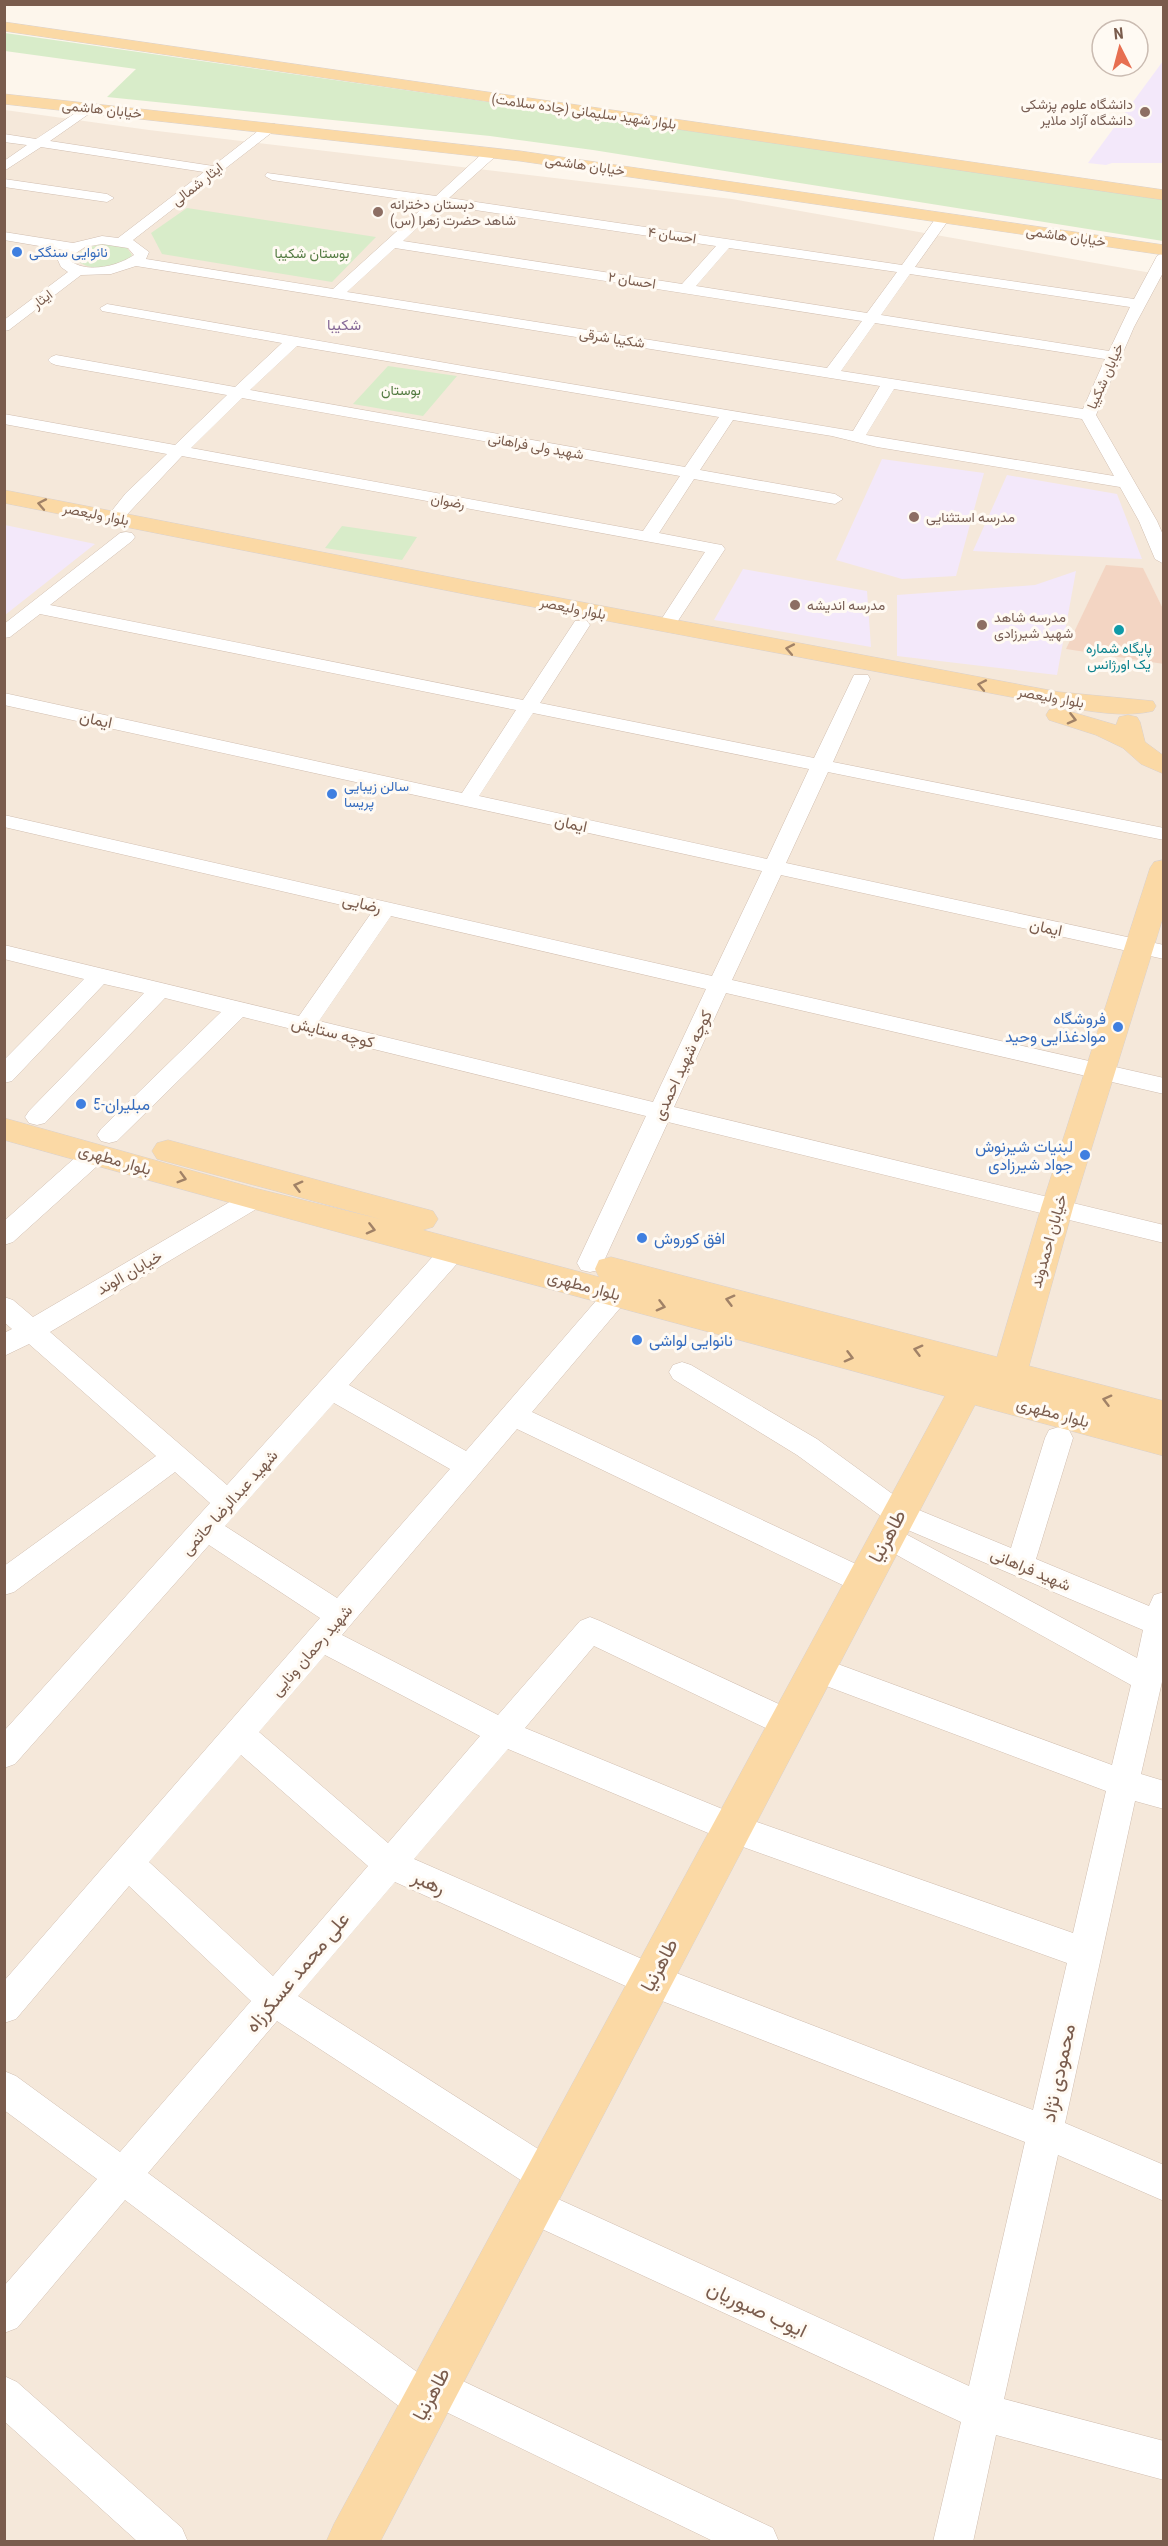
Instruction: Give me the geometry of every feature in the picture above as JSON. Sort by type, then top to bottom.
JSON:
[{"type":"main road","name":"بلوار شهید سلیمانی (جاده سلامت)","points":[[4,17],[1164,185]]},
{"type":"main road","name":"بلوار شهید سلیمانی (جاده سلامت)","points":[[4,26],[1164,195]]},
{"type":"main road","name":"خیابان هاشمی","points":[[4,99],[492,152],[1164,250]]},
{"type":"main road","name":"بلوار ولیعصر","points":[[4,496],[120,527],[582,625],[861,680],[1048,713],[1082,722],[1131,742],[1139,752],[1159,768]]},
{"type":"main road","name":"بلوار ولیعصر","points":[[4,513],[120,527],[1059,699],[1095,704],[1154,703]]},
{"type":"main road","points":[[1131,742],[1127,732],[1128,722],[1134,713],[1154,703]]},
{"type":"main road","name":"خیابان احمدوند","points":[[1009,1374],[1057,1208],[1101,1072],[1150,950],[1164,868]]},
{"type":"main road","name":"بلوار مطهری","points":[[4,1108],[37,1117],[102,1144],[254,1199],[454,1250],[1164,1442]]},
{"type":"main road","name":"بلوار مطهری","points":[[4,1129],[102,1144],[590,1263],[1164,1415]]},
{"type":"main road","points":[[966,1389],[1009,1374]]},
{"type":"main road","name":"طاهرنیا","points":[[352,2541],[732,1828],[785,1722],[816,1669],[966,1389]]},
{"type":"street","points":[[4,166],[89,108]]},
{"type":"street","name":"ایثار شمالی","points":[[123,241],[271,127]]},
{"type":"street","points":[[4,138],[215,170]]},
{"type":"street","points":[[336,294],[492,152]]},
{"type":"street","name":"احسان ۴","points":[[272,176],[1139,304]]},
{"type":"street","points":[[4,183],[107,198]]},
{"type":"street","points":[[831,374],[943,218]]},
{"type":"street","points":[[4,236],[73,247],[102,240],[123,241],[139,248],[142,252],[136,262],[110,271],[79,270],[71,268],[63,260],[63,256],[73,247]]},
{"type":"street","name":"احسان ۲","points":[[392,243],[1113,356]]},
{"type":"street","points":[[686,289],[726,243]]},
{"type":"street","name":"خیابان شکیبا","points":[[1164,256],[1113,356],[1088,415],[1148,521],[1164,560]]},
{"type":"street","name":"شکیبا شرقی","points":[[136,262],[1088,415]]},
{"type":"street","name":"ایثار","points":[[4,327],[79,270]]},
{"type":"street","points":[[107,308],[1127,483]]},
{"type":"street","points":[[4,633],[37,608],[120,527],[180,450],[295,340]]},
{"type":"street","name":"شهید ولی فراهانی","points":[[56,360],[835,499]]},
{"type":"street","points":[[857,437],[890,383]]},
{"type":"street","points":[[647,538],[729,414]]},
{"type":"street","name":"رضوان","points":[[4,419],[716,549],[666,626]]},
{"type":"street","points":[[37,608],[1164,834]]},
{"type":"street","points":[[467,800],[582,625]]},
{"type":"street","name":"کوچه شهید احمدی","points":[[590,1263],[861,680]]},
{"type":"street","name":"ایمان","points":[[4,699],[1150,950]]},
{"type":"street","name":"رضایی","points":[[4,821],[1164,1086]]},
{"type":"street","points":[[305,1025],[386,908]]},
{"type":"street","name":"کوچه ستایش","points":[[4,952],[1164,1234]]},
{"type":"street","points":[[4,1075],[100,975]]},
{"type":"street","points":[[37,1117],[159,990]]},
{"type":"street","points":[[4,1236],[102,1144],[238,1009]]},
{"type":"street","name":"خیابان الوند","points":[[6,1346],[254,1199]]},
{"type":"street","name":"شهید عبدالرضا حاتمی","points":[[4,1754],[454,1250]]},
{"type":"street","name":"شهید رحمان ونایی","points":[[4,2007],[618,1294]]},
{"type":"street","points":[[4,1307],[33,1329],[229,1503]]},
{"type":"street","points":[[682,1372],[807,1447],[893,1525],[1146,1678]]},
{"type":"street","points":[[331,1388],[469,1466]]},
{"type":"street","points":[[513,1415],[863,1581]]},
{"type":"street","points":[[1020,1564],[1059,1438]]},
{"type":"street","points":[[4,1583],[176,1456]]},
{"type":"street","name":"شهید فراهانی","points":[[893,1525],[1020,1564],[1162,1617]]},
{"type":"street","points":[[206,1528],[331,1627],[502,1732],[732,1828],[1084,1953]]},
{"type":"street","name":"محمودی نژاد","points":[[953,2541],[1122,1783],[1162,1617]]},
{"type":"street","name":"علی محمد عسکرزاه","points":[[4,2315],[590,1630],[785,1722]]},
{"type":"street","points":[[816,1669],[1122,1783],[1164,1795]]},
{"type":"street","name":"رهبر","points":[[239,1734],[389,1864],[651,1980],[1045,2132],[1164,2183]]},
{"type":"street","name":"ایوب صبوریان","points":[[128,1863],[274,2000],[539,2190],[982,2412],[1164,2461]]},
{"type":"street","points":[[4,2088],[123,2177],[431,2395],[759,2541]]},
{"type":"street","points":[[4,2395],[168,2541]]},
{"type":"shaded area","name":"دانشگاه علوم پزشکی دانشگاه آزاد ملایر","points":[[1163,61],[1163,163],[1106,165],[1088,163]]},
{"type":"shaded area","points":[[5,110],[149,130],[732,199],[1163,275],[1163,2541],[5,2542]]},
{"type":"shaded area","name":"مدرسه استثنایی","points":[[882,459],[984,473],[956,576],[902,579],[836,560]]},
{"type":"shaded area","points":[[1007,475],[1117,494],[1142,559],[973,551]]},
{"type":"shaded area","points":[[5,525],[95,544],[5,615]]},
{"type":"shaded area","name":"مدرسه اندیشه","points":[[743,569],[867,591],[871,647],[714,620]]},
{"type":"shaded area","name":"مدرسه شاهد شهید شیرزادی","points":[[1076,571],[1057,675],[897,656],[897,595],[1035,585]]},
{"type":"green space","points":[[5,33],[1163,198],[1163,241],[593,150],[490,136],[107,97],[136,69],[5,51]]},
{"type":"green space","name":"بوستان شکیبا","points":[[187,208],[376,237],[332,282],[162,254],[151,233]]},
{"type":"green space","points":[[103,244],[127,248],[132,255],[120,264],[104,268],[87,266],[75,258],[86,248]]},
{"type":"green space","name":"بوستان","points":[[388,366],[457,376],[423,416],[353,404]]},
{"type":"green space","points":[[342,526],[417,537],[402,560],[325,548]]},
{"type":"building","name":"پایگاه شماره یک اورژانس","points":[[1106,565],[1143,568],[1164,611],[1164,664],[1066,649]]},
{"type":"place","name":"دانشگاه علوم پزشکی دانشگاه آزاد ملایر","points":[[1145,112]]},
{"type":"place","name":"دبستان دخترانه شاهد حضرت زهرا (س)","points":[[378,212]]},
{"type":"place","name":"نانوایی سنگکی","points":[[17,252]]},
{"type":"place","name":"مدرسه استثنایی","points":[[914,517]]},
{"type":"place","name":"مدرسه اندیشه","points":[[795,605]]},
{"type":"place","name":"مدرسه شاهد شهید شیرزادی","points":[[982,625]]},
{"type":"place","name":"پایگاه شماره یک اورژانس","points":[[1119,630]]},
{"type":"place","name":"سالن زیبایی پریسا","points":[[332,794]]},
{"type":"place","name":"فروشگاه موادغذایی وحید","points":[[1118,1027]]},
{"type":"place","name":"مبلیران-5","points":[[81,1104]]},
{"type":"place","name":"لبنیات شیرنوش جواد شیرزادی","points":[[1085,1155]]},
{"type":"place","name":"افق کوروش","points":[[642,1238]]},
{"type":"place","name":"نانوایی لواشی","points":[[637,1340]]},
{"type":"district","name":"شکیبا","points":[[344,325]]}]
